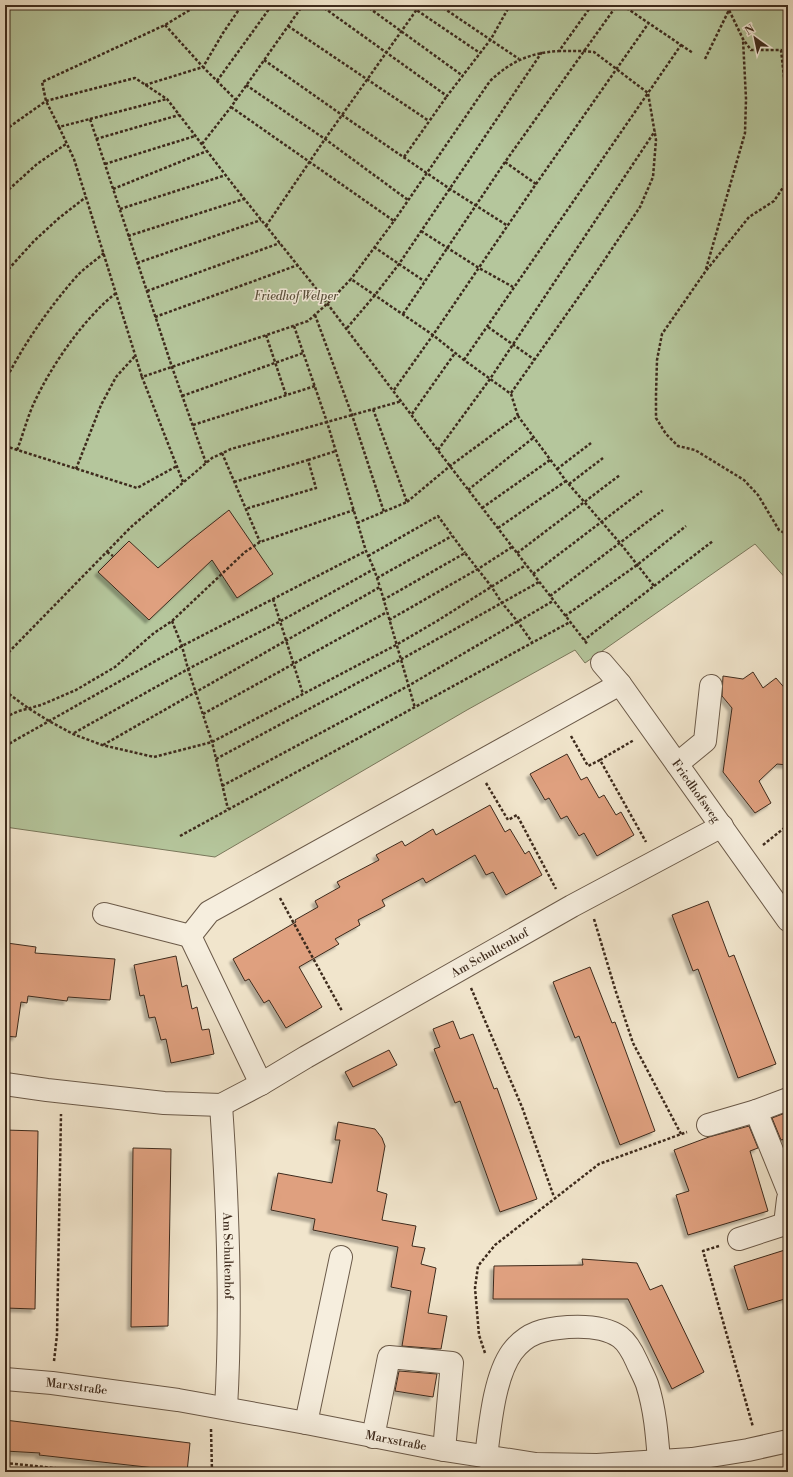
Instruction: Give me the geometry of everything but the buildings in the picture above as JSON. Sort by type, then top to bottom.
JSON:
[{"type":"street","name":"Friedhofsweg","points":[[602,663],[620,684],[788,920]]},
{"type":"street","points":[[190,936],[209,912],[620,684]]},
{"type":"street","points":[[677,764],[705,741],[711,686]]},
{"type":"street","name":"Am Schultenhof","points":[[5,1084],[164,1103],[221,1104],[261,1084],[567,909],[722,826]]},
{"type":"street","points":[[104,914],[190,936]]},
{"type":"street","points":[[190,936],[261,1084]]},
{"type":"street","points":[[708,1125],[756,1111],[788,1099]]},
{"type":"street","name":"Am Schultenhof","points":[[218,1407],[228,1368],[227,1192],[221,1104]]},
{"type":"street","points":[[756,1111],[788,1190]]},
{"type":"street","points":[[739,1239],[785,1224],[788,1199]]},
{"type":"street","points":[[306,1423],[341,1257]]},
{"type":"street","points":[[486,1457],[493,1404],[500,1376],[512,1352],[529,1335],[548,1328],[577,1326],[606,1329],[621,1338],[631,1349],[647,1383],[656,1420],[659,1462]]},
{"type":"street","points":[[373,1437],[389,1357],[452,1363],[444,1450]]},
{"type":"street","name":"Marxstraße","points":[[5,1379],[52,1383],[218,1407],[444,1450],[536,1464],[597,1465],[659,1462],[692,1459],[788,1442]]},
{"type":"path","points":[[183,482],[142,377],[74,159],[46,101],[42,82],[164,25],[198,5]]},
{"type":"path","points":[[146,85],[203,67],[242,5]]},
{"type":"path","points":[[217,81],[272,5]]},
{"type":"path","points":[[202,144],[231,107],[303,5]]},
{"type":"path","points":[[320,5],[447,96]]},
{"type":"path","points":[[365,5],[463,76]]},
{"type":"path","points":[[409,5],[480,54]]},
{"type":"path","points":[[266,226],[325,139],[420,5]]},
{"type":"path","points":[[439,5],[519,59]]},
{"type":"path","points":[[404,157],[447,96],[491,39],[510,5]]},
{"type":"path","points":[[559,51],[592,5]]},
{"type":"path","points":[[402,314],[505,162],[617,5]]},
{"type":"path","points":[[622,5],[693,53]]},
{"type":"path","points":[[725,5],[743,39],[751,50],[781,50],[784,77],[788,73]]},
{"type":"path","points":[[705,59],[729,10]]},
{"type":"path","points":[[394,390],[648,24]]},
{"type":"path","points":[[164,25],[236,100]]},
{"type":"path","points":[[288,26],[429,121]]},
{"type":"path","points":[[705,272],[745,133],[746,99],[743,39]]},
{"type":"path","points":[[464,360],[681,45]]},
{"type":"path","points":[[346,328],[376,295],[399,264],[542,52]]},
{"type":"path","points":[[142,377],[308,321],[328,304],[351,279],[394,221],[426,172],[490,81],[501,70],[519,59],[542,52],[594,52],[648,93],[656,140],[653,177],[640,207],[511,394]]},
{"type":"path","points":[[264,60],[450,189],[508,226]]},
{"type":"path","points":[[5,130],[46,101],[135,78],[167,99],[244,199],[328,304],[468,490],[602,663]]},
{"type":"path","points":[[246,86],[325,139],[408,200]]},
{"type":"path","points":[[59,127],[167,99]]},
{"type":"path","points":[[231,107],[394,221]]},
{"type":"path","points":[[96,139],[179,114]]},
{"type":"path","points":[[90,119],[172,367],[206,463]]},
{"type":"path","points":[[438,450],[490,378],[655,130]]},
{"type":"path","points":[[105,164],[195,136]]},
{"type":"path","points":[[5,193],[37,164],[66,144]]},
{"type":"path","points":[[113,189],[207,151]]},
{"type":"path","points":[[505,162],[536,184]]},
{"type":"path","points":[[120,209],[226,175]]},
{"type":"path","points":[[788,180],[774,201],[749,218],[705,272],[662,334],[658,360],[656,418],[666,434],[678,446],[695,450],[744,480],[758,495],[779,530],[788,535]]},
{"type":"path","points":[[5,273],[34,241],[59,218],[86,197]]},
{"type":"path","points":[[128,236],[244,199]]},
{"type":"path","points":[[138,263],[261,220]]},
{"type":"path","points":[[421,231],[479,268],[514,287]]},
{"type":"path","points":[[147,291],[280,243]]},
{"type":"path","points":[[374,247],[424,281]]},
{"type":"path","points":[[5,381],[30,337],[52,307],[77,276],[104,253]]},
{"type":"path","points":[[156,317],[298,266]]},
{"type":"path","points":[[351,279],[433,335],[464,360],[511,394],[518,416],[533,438],[566,481],[620,543],[654,586]]},
{"type":"path","points":[[17,450],[33,404],[51,372],[73,339],[106,300],[116,293]]},
{"type":"path","points":[[315,315],[352,415],[384,512]]},
{"type":"path","points":[[294,326],[327,422],[366,551],[380,587],[414,708]]},
{"type":"path","points":[[488,327],[535,360]]},
{"type":"path","points":[[266,335],[286,395]]},
{"type":"path","points":[[182,396],[303,353]]},
{"type":"path","points":[[412,414],[455,353]]},
{"type":"path","points":[[76,469],[101,405],[116,377],[136,356]]},
{"type":"path","points":[[193,425],[315,386]]},
{"type":"path","points":[[5,656],[131,527],[206,463],[231,449],[402,401]]},
{"type":"path","points":[[373,409],[407,502]]},
{"type":"path","points":[[357,523],[407,502],[450,466],[518,416]]},
{"type":"path","points":[[468,490],[533,438]]},
{"type":"path","points":[[557,469],[591,443]]},
{"type":"path","points":[[5,446],[137,488],[177,466]]},
{"type":"path","points":[[234,482],[336,451]]},
{"type":"path","points":[[222,453],[260,542]]},
{"type":"path","points":[[569,484],[603,458]]},
{"type":"path","points":[[245,509],[316,488],[308,460]]},
{"type":"path","points":[[482,508],[550,460]]},
{"type":"path","points":[[517,553],[620,474]]},
{"type":"path","points":[[498,528],[566,481]]},
{"type":"path","points":[[533,574],[602,523],[642,491]]},
{"type":"path","points":[[5,717],[28,708],[41,705],[76,690],[115,667],[135,652],[154,633],[172,620],[245,552],[260,542],[354,510]]},
{"type":"path","points":[[550,596],[663,510]]},
{"type":"path","points":[[368,556],[438,516],[532,642]]},
{"type":"path","points":[[565,616],[637,564],[686,526]]},
{"type":"path","points":[[377,578],[452,536]]},
{"type":"path","points":[[584,640],[713,541]]},
{"type":"path","points":[[389,620],[478,569],[512,547]]},
{"type":"path","points":[[5,746],[182,646],[366,551]]},
{"type":"path","points":[[107,552],[113,556]]},
{"type":"path","points":[[383,600],[465,553]]},
{"type":"path","points":[[5,691],[48,721],[73,734],[102,745],[154,756],[212,742],[396,645],[526,565]]},
{"type":"path","points":[[73,734],[188,669],[279,622],[374,570]]},
{"type":"path","points":[[216,759],[400,660],[539,582]]},
{"type":"path","points":[[102,745],[380,587]]},
{"type":"path","points":[[273,599],[292,665],[303,694]]},
{"type":"path","points":[[222,786],[408,686],[554,601]]},
{"type":"path","points":[[203,714],[387,612]]},
{"type":"path","points":[[172,620],[182,646],[195,692],[212,742],[228,809]]},
{"type":"path","points":[[180,836],[570,622]]},
{"type":"path","points":[[561,716],[588,766],[651,729]]},
{"type":"path","points":[[600,760],[657,860]]},
{"type":"path","points":[[475,764],[508,820],[517,815],[567,909]]},
{"type":"path","points":[[745,859],[788,825]]},
{"type":"path","points":[[269,878],[352,1031]]},
{"type":"path","points":[[587,898],[633,1043],[681,1134]]},
{"type":"path","points":[[462,968],[522,1107],[554,1197]]},
{"type":"path","points":[[52,1383],[57,1335],[62,1092]]},
{"type":"path","points":[[500,1376],[483,1349],[479,1336],[475,1288],[478,1266],[495,1245],[554,1197],[599,1164],[708,1125]]},
{"type":"path","points":[[739,1239],[703,1251],[759,1448]]},
{"type":"path","points":[[212,1472],[218,1407]]},
{"type":"path","points":[[5,1463],[93,1472]]},
{"type":"green space","name":"Friedhof Welper","points":[[5,5],[788,5],[788,581],[755,544],[585,663],[575,650],[467,710],[215,857],[5,827]]}]
